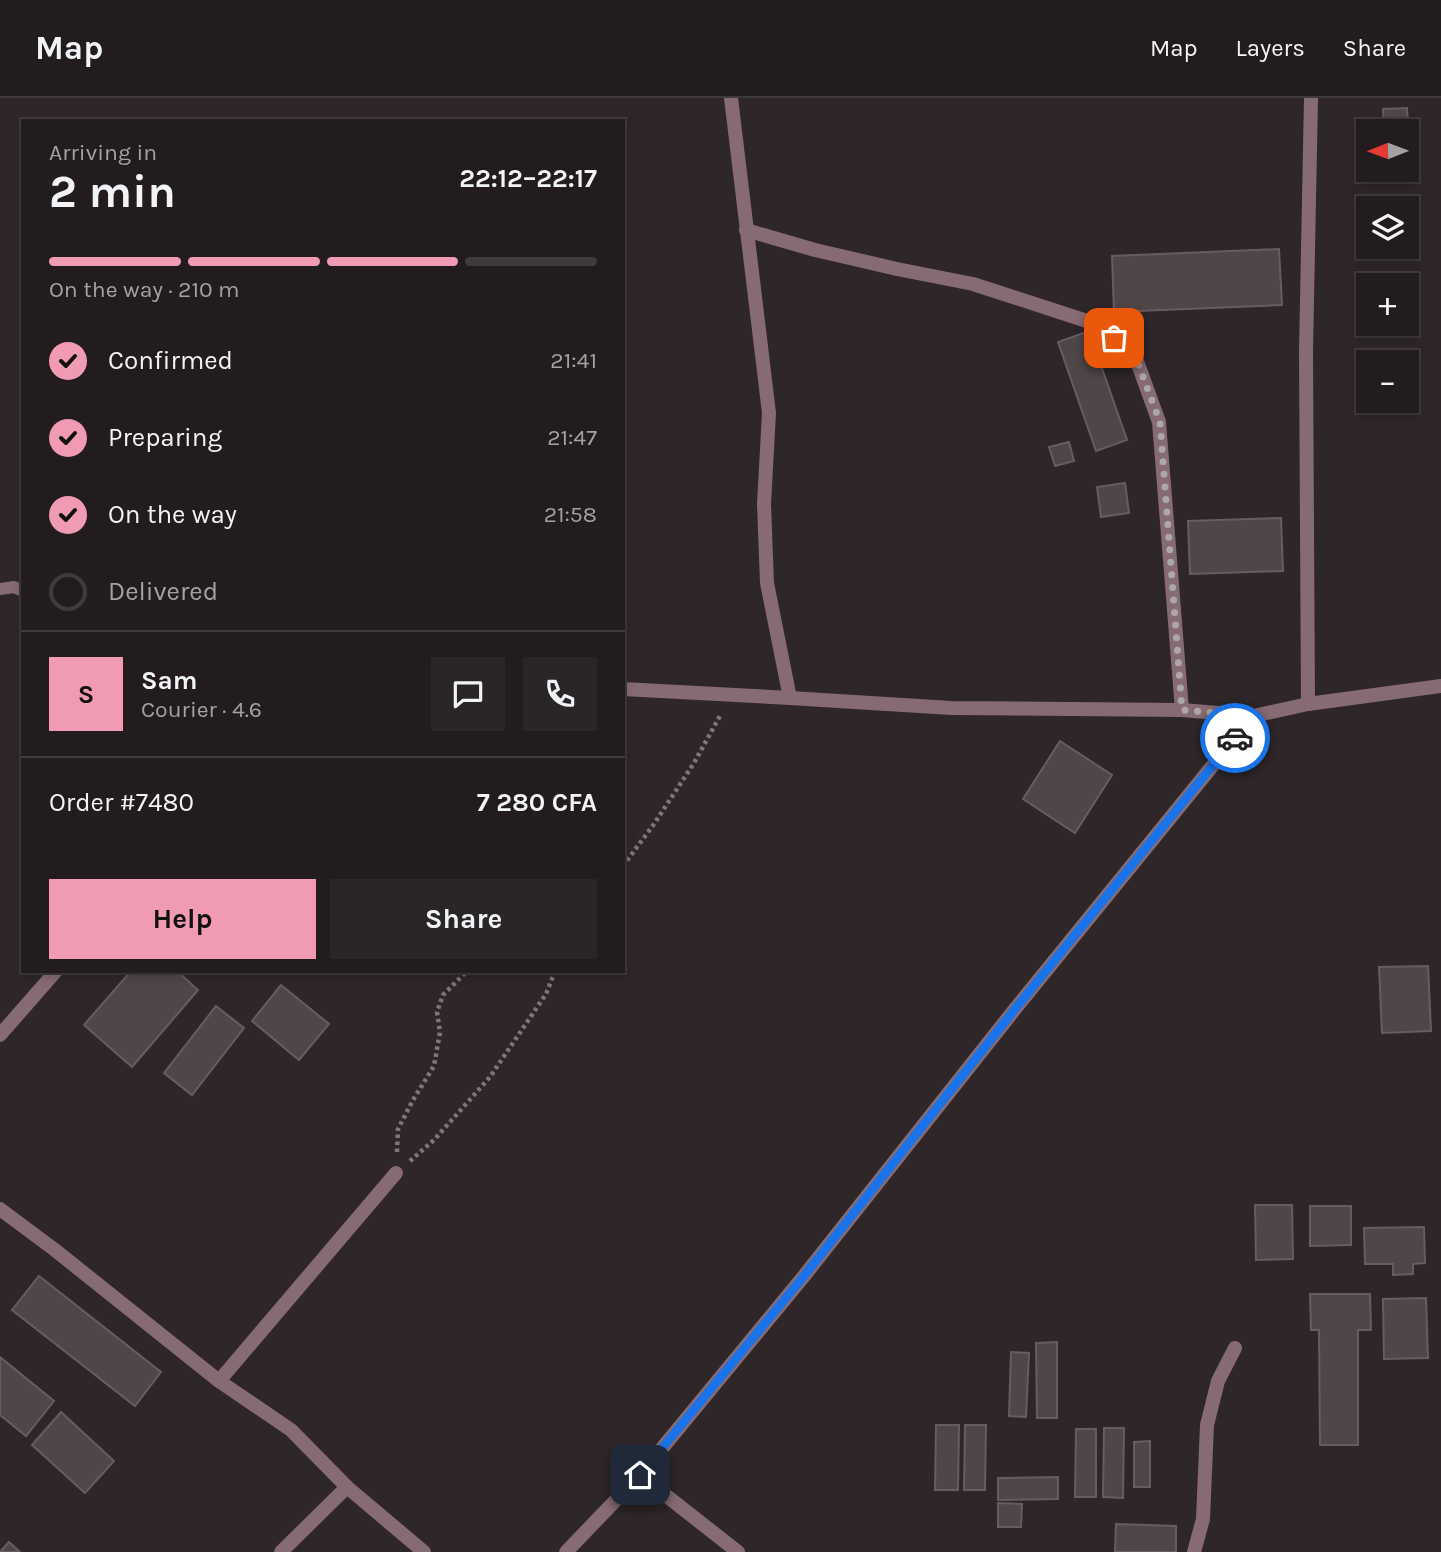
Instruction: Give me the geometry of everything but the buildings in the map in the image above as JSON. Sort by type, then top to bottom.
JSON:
[{"type":"street","points":[[731,98],[769,413],[764,505],[766,583],[790,698]]},
{"type":"street","points":[[1308,704],[1306,351],[1311,98]]},
{"type":"street","points":[[746,230],[838,255],[973,284],[1093,323],[1134,353],[1160,422],[1182,710]]},
{"type":"street","points":[[625,689],[951,708],[1182,710],[1253,716],[1308,704],[1441,686]]},
{"type":"street","points":[[566,1552],[640,1475],[804,1276],[1015,1009],[1253,716]]},
{"type":"street","points":[[0,1035],[54,973]]},
{"type":"street","points":[[219,1381],[396,1172]]},
{"type":"street","points":[[0,1209],[219,1381],[291,1430],[347,1487],[424,1552]]},
{"type":"street","points":[[1194,1552],[1203,1519],[1206,1425],[1217,1381],[1235,1348]]},
{"type":"street","points":[[640,1475],[738,1552]]},
{"type":"street","points":[[281,1552],[347,1487]]},
{"type":"lane","points":[[0,589],[14,587],[21,590]]},
{"type":"path","points":[[625,863],[694,763],[731,695]]},
{"type":"path","points":[[396,1172],[398,1129],[434,1066],[440,1032],[437,1012],[443,996],[465,973]]},
{"type":"path","points":[[396,1172],[433,1140],[490,1077],[546,994],[554,973]]},
{"type":"way so far","points":[[1114,338],[1134,353],[1160,422],[1182,710],[1253,716],[1235,738]]},
{"type":"route","points":[[640,1475],[804,1276],[1015,1009],[1235,738]]}]
